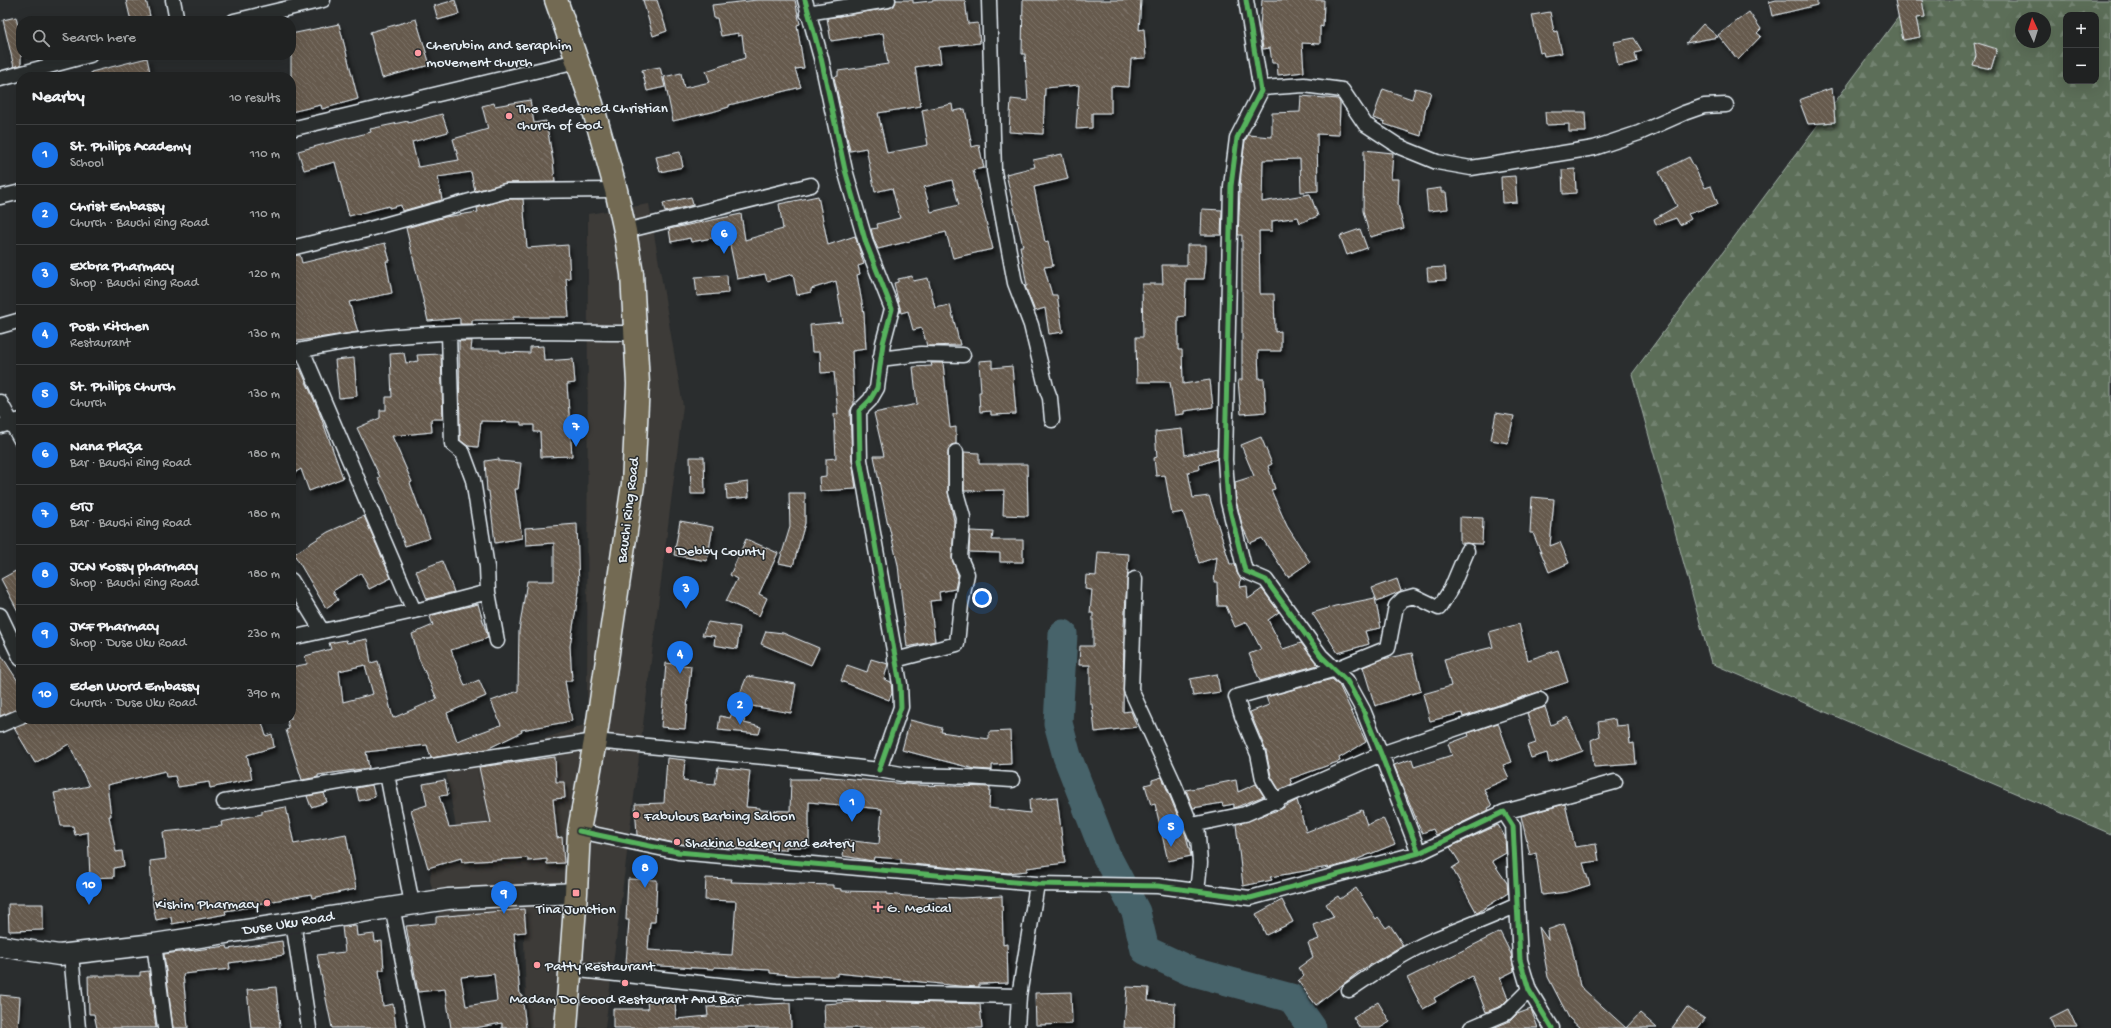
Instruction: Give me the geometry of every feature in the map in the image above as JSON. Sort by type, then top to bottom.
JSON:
[{"type":"main road","name":"Bauchi Ring Road","points":[[556,0],[577,61],[616,190],[625,231],[632,274],[638,384],[633,484],[595,742],[578,831],[576,893],[569,969],[566,1028]]},
{"type":"street","points":[[173,0],[176,16]]},
{"type":"street","points":[[255,16],[323,0]]},
{"type":"street","points":[[879,770],[901,707],[895,660],[860,460],[859,411],[870,400],[877,388],[880,359],[892,309],[866,243],[851,192],[820,58],[806,7],[888,0]]},
{"type":"street","points":[[989,0],[994,171],[1015,283],[1032,325],[1046,387],[1050,398],[1052,420]]},
{"type":"street","points":[[1246,0],[1261,91]]},
{"type":"street","points":[[26,72],[71,60]]},
{"type":"street","points":[[296,128],[577,61]]},
{"type":"street","points":[[0,79],[16,75]]},
{"type":"street","points":[[1419,853],[1363,710],[1347,680],[1321,656],[1266,580],[1245,571],[1228,502],[1225,460],[1231,186],[1238,138],[1262,88],[1304,85],[1342,90],[1365,124],[1400,147],[1437,162],[1471,168],[1601,146],[1639,134],[1684,112],[1704,106],[1726,105]]},
{"type":"street","points":[[625,231],[811,185]]},
{"type":"street","points":[[296,247],[366,230],[506,191],[616,190]]},
{"type":"street","points":[[0,197],[16,193]]},
{"type":"street","points":[[0,326],[16,321]]},
{"type":"street","points":[[449,333],[452,444],[463,453],[473,480],[487,567],[488,592],[497,641]]},
{"type":"street","points":[[414,611],[297,352],[333,343],[449,333],[636,333]]},
{"type":"street","points":[[880,359],[921,354],[963,355]]},
{"type":"street","points":[[0,402],[16,432]]},
{"type":"street","points":[[895,660],[957,644],[961,604],[967,574],[960,558],[963,517],[956,492],[956,452]]},
{"type":"street","points":[[1277,802],[1263,779],[1258,754],[1242,716],[1236,697],[1336,669],[1388,648],[1396,606],[1403,599],[1414,596],[1439,608],[1451,589],[1467,552]]},
{"type":"street","points":[[1134,579],[1130,690],[1172,779],[1198,841]]},
{"type":"street","points":[[296,588],[322,631]]},
{"type":"street","points":[[296,637],[414,611],[488,592]]},
{"type":"street","points":[[0,615],[16,649]]},
{"type":"street","points":[[1197,892],[1200,863],[1197,824],[1245,814],[1277,802],[1381,754],[1540,700]]},
{"type":"street","points":[[0,725],[16,718]]},
{"type":"street","points":[[224,802],[387,774],[595,742],[879,770],[907,775],[1012,780]]},
{"type":"street","points":[[387,774],[412,904]]},
{"type":"street","points":[[578,831],[678,852],[1036,884],[1104,887],[1158,886],[1250,898],[1419,853],[1504,812],[1615,782]]},
{"type":"street","points":[[1504,812],[1513,826],[1520,960],[1529,990],[1552,1028]]},
{"type":"street","points":[[1017,1028],[1019,996],[1036,884]]},
{"type":"street","name":"Duse Uku Road","points":[[0,946],[59,955],[71,954],[154,944],[392,906],[448,899],[576,893]]},
{"type":"street","points":[[1349,990],[1395,959],[1426,943],[1490,918],[1518,905]]},
{"type":"street","points":[[392,906],[416,1028]]},
{"type":"street","points":[[293,922],[309,1028]]},
{"type":"street","points":[[154,944],[165,1028]]},
{"type":"street","points":[[71,954],[78,1028]]},
{"type":"street","points":[[569,969],[776,991],[1019,996]]},
{"type":"street","points":[[1471,1028],[1506,1013],[1529,990]]},
{"type":"shaded area","points":[[649,204],[683,406],[605,1028],[527,1028],[523,911],[439,918],[430,880],[431,868],[462,861],[446,772],[587,724],[588,214]]},
{"type":"green space","points":[[1911,0],[2111,0],[2111,834],[1711,663],[1632,374]]},
{"type":"building","points":[[126,0],[146,0],[150,16],[130,16]]},
{"type":"building","points":[[455,0],[459,14],[438,20],[434,6]]},
{"type":"building","points":[[643,0],[657,0],[667,31],[653,36]]},
{"type":"building","points":[[757,0],[795,0],[800,24],[797,25],[804,68],[795,69],[801,87],[729,105],[729,107],[712,112],[673,121],[664,77],[681,73],[684,88],[710,82],[706,71],[745,58],[742,35],[738,36],[738,33],[721,36],[717,18],[714,18],[712,5]]},
{"type":"building","points":[[896,0],[913,0],[913,3],[939,0],[965,0],[968,24],[978,23],[980,43],[939,47],[941,63],[915,67],[921,106],[878,113],[887,153],[928,145],[922,110],[952,104],[953,111],[965,109],[972,147],[979,145],[984,168],[973,170],[993,249],[953,258],[946,232],[878,249],[874,240],[871,229],[878,228],[877,224],[900,218],[892,188],[875,192],[866,148],[850,151],[834,77],[838,76],[838,71],[888,64],[883,33],[831,41],[827,18],[894,6]],"holes":[[[952,180],[959,205],[931,212],[924,187]]]},
{"type":"building","points":[[1023,0],[1141,0],[1139,30],[1144,29],[1146,58],[1131,59],[1129,87],[1111,86],[1111,113],[1092,113],[1092,128],[1076,129],[1079,85],[1045,88],[1043,134],[1009,132],[1011,99],[1028,101],[1025,54],[1022,54]]},
{"type":"building","points":[[1262,0],[1324,0],[1323,27],[1320,26],[1320,44],[1302,43],[1304,72],[1278,75],[1277,63],[1272,63],[1270,48],[1263,49],[1260,27]]},
{"type":"building","points":[[1776,0],[1817,0],[1817,5],[1772,16],[1769,2]]},
{"type":"building","points":[[1895,0],[1922,0],[1925,17],[1916,18],[1920,37],[1903,40]]},
{"type":"building","points":[[1550,12],[1554,32],[1557,31],[1562,53],[1544,56],[1543,52],[1540,53],[1532,15]]},
{"type":"building","points":[[1749,12],[1761,29],[1757,33],[1761,36],[1738,60],[1718,35]]},
{"type":"building","points":[[16,17],[16,60],[21,60],[21,65],[14,67],[3,20]]},
{"type":"building","points":[[416,19],[430,65],[382,78],[370,32]]},
{"type":"building","points":[[339,24],[358,99],[322,109],[321,105],[296,111],[296,72],[291,72],[291,60],[296,60],[296,33]]},
{"type":"building","points":[[1703,24],[1718,37],[1686,43]]},
{"type":"building","points":[[1634,38],[1642,51],[1635,53],[1637,62],[1618,66],[1614,42]]},
{"type":"building","points":[[1974,42],[1997,49],[1991,69],[1973,65],[1976,56]]},
{"type":"building","points":[[139,60],[147,60],[150,72],[91,72]]},
{"type":"building","points":[[660,67],[665,87],[647,91],[642,70]]},
{"type":"building","points":[[1415,88],[1431,92],[1426,105],[1421,136],[1384,124],[1385,122],[1373,118],[1383,89],[1412,99]]},
{"type":"building","points":[[1832,88],[1835,122],[1808,124],[1799,100]]},
{"type":"building","points":[[1301,96],[1338,99],[1340,103],[1339,135],[1317,134],[1318,191],[1301,192],[1300,159],[1263,160],[1262,202],[1310,194],[1318,216],[1300,223],[1298,217],[1272,221],[1272,231],[1259,231],[1260,294],[1274,294],[1275,332],[1281,331],[1281,351],[1258,351],[1259,379],[1264,379],[1266,412],[1241,414],[1238,380],[1242,380],[1242,235],[1238,235],[1241,172],[1245,141],[1248,135],[1272,137],[1272,113],[1300,112]]},
{"type":"building","points":[[530,100],[534,123],[546,121],[555,182],[506,183],[475,191],[471,172],[438,177],[442,200],[402,211],[401,205],[389,208],[389,206],[349,216],[335,162],[304,170],[298,151],[371,132],[370,129],[408,121],[408,123],[442,114],[448,132],[412,142],[418,167],[459,160],[453,139],[488,129],[482,106],[494,103],[495,106]]},
{"type":"building","points":[[1545,112],[1585,112],[1586,132],[1569,132],[1569,124],[1546,125]]},
{"type":"building","points":[[1364,150],[1393,153],[1391,179],[1399,179],[1398,205],[1404,228],[1370,237],[1363,211]]},
{"type":"building","points":[[680,152],[683,167],[660,172],[656,157]]},
{"type":"building","points":[[1062,154],[1068,179],[1034,187],[1045,242],[1048,241],[1053,266],[1044,267],[1052,295],[1057,295],[1063,332],[1049,334],[1045,308],[1035,311],[1025,286],[1027,286],[1020,246],[1023,246],[1006,174],[1035,167],[1033,160]]},
{"type":"building","points":[[1689,157],[1705,188],[1711,186],[1718,204],[1688,214],[1691,219],[1680,225],[1676,218],[1656,225],[1654,219],[1677,206],[1659,172]]},
{"type":"building","points":[[1575,169],[1576,193],[1563,194],[1562,170]]},
{"type":"building","points":[[1515,176],[1517,202],[1502,203],[1501,177]]},
{"type":"building","points":[[1441,188],[1441,192],[1446,192],[1448,209],[1428,211],[1426,190]]},
{"type":"building","points":[[818,196],[828,245],[855,236],[864,264],[858,266],[860,274],[857,275],[864,314],[866,349],[852,351],[854,404],[850,411],[852,460],[856,489],[820,491],[819,477],[826,476],[826,459],[836,458],[834,414],[838,414],[834,372],[821,373],[820,352],[812,352],[810,325],[843,322],[836,281],[811,289],[811,292],[797,295],[793,274],[767,281],[765,274],[737,279],[728,235],[691,242],[690,238],[671,242],[669,229],[741,214],[745,240],[783,229],[779,204]]},
{"type":"building","points":[[691,197],[693,205],[665,212],[663,203]]},
{"type":"building","points":[[507,199],[523,199],[527,248],[568,245],[570,278],[566,278],[569,317],[513,317],[513,320],[472,320],[472,324],[460,324],[460,318],[428,321],[406,228],[445,217],[478,212],[477,208]]},
{"type":"building","points":[[1202,209],[1222,210],[1221,235],[1201,235]]},
{"type":"building","points":[[1360,229],[1367,248],[1347,255],[1340,236]]},
{"type":"building","points":[[385,243],[390,261],[386,261],[392,293],[349,302],[358,332],[296,341],[296,255],[300,255],[302,263]]},
{"type":"building","points":[[1187,245],[1206,245],[1206,260],[1204,279],[1186,279],[1185,316],[1178,317],[1178,350],[1182,350],[1183,384],[1210,380],[1213,407],[1184,411],[1184,414],[1175,415],[1170,382],[1137,382],[1136,337],[1143,337],[1142,284],[1163,284],[1162,265],[1187,265]]},
{"type":"building","points":[[1445,267],[1446,280],[1428,281],[1427,268]]},
{"type":"building","points":[[727,275],[728,293],[697,296],[695,277]]},
{"type":"building","points":[[912,276],[913,281],[928,278],[935,308],[950,305],[960,345],[927,346],[922,328],[913,330],[908,311],[901,313],[894,283],[898,282],[898,279]]},
{"type":"building","points":[[459,341],[472,341],[471,350],[500,350],[500,352],[530,353],[530,347],[543,346],[544,361],[573,359],[575,383],[567,384],[572,456],[541,457],[540,432],[534,432],[534,425],[521,425],[521,422],[481,421],[478,447],[468,446],[460,440]]},
{"type":"building","points":[[404,353],[406,363],[418,361],[417,355],[441,354],[443,419],[431,419],[432,432],[392,436],[412,482],[410,483],[430,538],[405,546],[386,494],[378,478],[380,477],[357,428],[380,418],[380,410],[386,410],[386,397],[392,397],[390,354]]},
{"type":"building","points":[[354,358],[357,396],[339,398],[335,360]]},
{"type":"building","points":[[992,360],[992,368],[1012,366],[1016,414],[991,415],[991,411],[980,412],[979,392],[981,392],[979,361]]},
{"type":"building","points":[[931,363],[943,363],[950,428],[956,427],[956,444],[951,445],[948,452],[948,492],[954,521],[952,558],[958,575],[955,589],[939,592],[940,600],[930,601],[935,641],[907,647],[898,565],[888,526],[874,456],[884,456],[874,413],[917,404],[913,367],[932,366]]},
{"type":"building","points":[[300,368],[318,409],[343,478],[309,491],[301,469],[296,472],[296,369]]},
{"type":"building","points":[[1496,413],[1514,416],[1508,443],[1491,440]]},
{"type":"building","points":[[1182,429],[1185,455],[1217,448],[1217,459],[1199,465],[1200,469],[1188,472],[1193,498],[1209,496],[1230,564],[1235,564],[1237,573],[1241,578],[1240,587],[1247,586],[1248,599],[1262,589],[1279,612],[1268,620],[1283,649],[1301,643],[1318,665],[1260,681],[1249,654],[1261,649],[1247,622],[1235,627],[1226,606],[1218,606],[1217,582],[1214,582],[1217,557],[1199,563],[1183,512],[1172,514],[1165,475],[1156,476],[1154,458],[1157,457],[1155,432]]},
{"type":"building","points":[[1261,437],[1272,464],[1268,466],[1275,489],[1271,490],[1287,526],[1310,562],[1288,577],[1262,538],[1250,543],[1243,528],[1236,501],[1235,482],[1254,476],[1241,445]]},
{"type":"building","points":[[964,452],[979,453],[979,464],[1027,464],[1028,516],[1003,515],[1004,490],[964,491]]},
{"type":"building","points":[[690,457],[704,457],[705,494],[691,494]]},
{"type":"building","points":[[499,459],[499,461],[521,463],[518,489],[515,489],[522,538],[495,543],[489,491],[487,491],[485,461]]},
{"type":"building","points":[[748,482],[749,497],[727,499],[726,485]]},
{"type":"building","points":[[789,493],[805,493],[805,523],[793,566],[779,563],[790,527]]},
{"type":"building","points":[[1532,497],[1554,499],[1550,546],[1560,542],[1569,563],[1549,572],[1533,533],[1530,533]]},
{"type":"building","points":[[364,516],[391,578],[369,589],[361,573],[333,591],[338,600],[326,608],[296,557],[296,553],[328,532]]},
{"type":"building","points":[[1460,517],[1483,518],[1482,544],[1460,543]]},
{"type":"building","points":[[680,521],[713,527],[707,561],[674,555]]},
{"type":"building","points":[[577,524],[579,590],[570,646],[572,681],[565,681],[572,721],[521,730],[522,732],[487,749],[431,758],[427,745],[366,752],[369,768],[318,775],[318,777],[302,780],[286,730],[289,729],[288,724],[296,724],[296,666],[307,664],[305,656],[331,649],[329,643],[346,640],[347,643],[367,639],[371,663],[378,661],[393,718],[437,699],[419,659],[412,634],[433,625],[430,617],[433,615],[478,604],[488,638],[451,650],[465,686],[479,680],[486,696],[447,713],[457,741],[501,725],[491,701],[518,691],[519,631],[527,581],[554,581],[554,543],[526,545],[525,528]],"holes":[[[365,665],[373,694],[343,702],[339,671]]]},
{"type":"building","points":[[970,531],[993,532],[992,540],[1023,540],[1023,562],[1000,562],[1000,553],[969,552]]},
{"type":"building","points":[[746,539],[778,553],[759,594],[767,598],[759,616],[726,601],[737,579],[730,575]]},
{"type":"building","points":[[1098,552],[1129,554],[1124,625],[1123,712],[1131,711],[1137,727],[1095,732],[1092,704],[1090,704],[1090,665],[1079,665],[1080,646],[1093,646],[1093,613],[1090,613],[1092,590],[1085,589],[1086,575],[1096,576]]},
{"type":"building","points":[[442,561],[454,592],[427,599],[416,571]]},
{"type":"building","points":[[16,571],[16,608],[1,579]]},
{"type":"building","points":[[1397,579],[1401,591],[1377,601],[1372,588]]},
{"type":"building","points":[[1375,598],[1381,628],[1365,631],[1369,644],[1338,653],[1312,613],[1335,606]]},
{"type":"building","points":[[708,622],[740,627],[737,649],[714,645],[715,636],[702,635]]},
{"type":"building","points":[[1519,624],[1528,660],[1558,650],[1568,682],[1463,717],[1462,713],[1430,721],[1423,694],[1451,686],[1444,659],[1493,647],[1489,632]]},
{"type":"building","points":[[766,631],[783,633],[819,648],[811,665],[761,644]]},
{"type":"building","points":[[0,653],[16,678],[16,710],[0,716]]},
{"type":"building","points":[[1412,653],[1421,691],[1375,706],[1363,667],[1383,659]]},
{"type":"building","points":[[871,659],[888,664],[884,679],[891,682],[892,693],[889,700],[841,681],[847,665],[867,672]]},
{"type":"building","points":[[666,663],[691,666],[685,729],[661,727]]},
{"type":"building","points":[[1217,674],[1220,692],[1193,696],[1190,679]]},
{"type":"building","points":[[747,676],[796,684],[791,713],[746,705],[744,723],[761,727],[759,734],[718,730],[720,716],[730,718]]},
{"type":"building","points":[[1332,679],[1339,685],[1366,742],[1339,758],[1340,761],[1290,779],[1292,784],[1279,790],[1271,776],[1266,751],[1250,712],[1269,705],[1266,697]]},
{"type":"building","points":[[1545,707],[1551,725],[1568,717],[1583,751],[1549,763],[1547,753],[1531,758],[1527,746],[1536,743],[1527,713]]},
{"type":"building","points":[[1615,719],[1616,726],[1628,725],[1630,744],[1634,743],[1636,764],[1594,767],[1591,740],[1600,736],[1598,722]]},
{"type":"building","points":[[910,720],[942,728],[941,732],[989,739],[989,732],[1010,731],[1011,764],[992,765],[992,770],[975,769],[902,750]]},
{"type":"building","points":[[1498,723],[1512,762],[1503,765],[1509,778],[1484,789],[1492,806],[1488,808],[1489,810],[1436,835],[1433,829],[1422,833],[1394,765],[1412,759],[1414,767],[1452,755],[1448,744],[1469,736],[1468,733]]},
{"type":"building","points":[[25,724],[262,724],[266,736],[272,734],[274,747],[247,755],[252,779],[210,788],[209,782],[178,787],[175,776],[166,777],[165,771],[107,785],[111,816],[109,816],[116,852],[122,851],[124,866],[114,868],[114,877],[90,878],[88,832],[75,835],[73,826],[61,826],[54,793],[89,786],[69,744],[35,763],[14,728]]},
{"type":"building","points":[[555,757],[556,782],[564,782],[565,798],[553,799],[557,838],[562,837],[564,863],[547,864],[547,859],[528,861],[528,858],[462,862],[461,858],[428,868],[411,810],[427,805],[423,784],[445,780],[448,795],[439,796],[449,827],[491,823],[479,767]]},
{"type":"building","points":[[667,758],[685,760],[683,781],[715,784],[718,767],[750,771],[746,807],[760,808],[760,810],[790,811],[791,779],[819,779],[820,776],[918,785],[990,787],[989,808],[1030,813],[1029,800],[1057,797],[1065,863],[1027,868],[1027,871],[1008,873],[901,863],[901,859],[874,857],[873,861],[843,856],[845,840],[879,844],[882,809],[809,802],[809,847],[786,847],[786,850],[740,849],[679,844],[637,835],[635,804],[664,803]]},
{"type":"building","points":[[1162,777],[1186,836],[1191,856],[1168,861],[1155,804],[1151,805],[1145,785],[1152,783],[1152,780]]},
{"type":"building","points":[[1236,780],[1238,792],[1256,784],[1264,796],[1234,808],[1234,804],[1223,806],[1222,803],[1193,808],[1186,790]]},
{"type":"building","points":[[372,785],[375,797],[359,801],[356,788]]},
{"type":"building","points":[[324,793],[327,802],[311,807],[307,796]]},
{"type":"building","points":[[1297,800],[1306,832],[1362,810],[1367,825],[1383,818],[1395,844],[1348,863],[1329,868],[1270,877],[1272,880],[1243,886],[1236,824],[1281,809]]},
{"type":"building","points":[[1565,804],[1575,847],[1596,844],[1599,861],[1583,863],[1590,885],[1567,892],[1542,895],[1536,853],[1530,855],[1521,816]]},
{"type":"building","points":[[286,807],[294,844],[346,834],[356,889],[312,898],[311,894],[257,904],[257,906],[225,911],[226,914],[172,924],[171,917],[156,920],[153,906],[150,861],[166,859],[163,832],[222,826],[221,822],[262,814],[262,811]]},
{"type":"building","points":[[1498,825],[1505,837],[1506,853],[1492,861],[1507,883],[1508,893],[1477,913],[1452,868],[1460,863],[1450,847]]},
{"type":"building","points":[[706,878],[732,879],[731,882],[833,885],[833,888],[842,889],[842,891],[887,892],[887,894],[906,896],[961,898],[1002,896],[1003,945],[1007,944],[1008,983],[979,984],[979,987],[837,973],[837,976],[801,976],[770,973],[770,970],[714,967],[714,969],[626,964],[629,920],[626,920],[628,879],[657,880],[655,922],[650,922],[648,950],[732,955],[736,901],[705,900]]},
{"type":"building","points":[[1356,888],[1376,919],[1378,917],[1386,928],[1390,925],[1403,945],[1360,971],[1316,1005],[1298,981],[1304,976],[1298,968],[1313,957],[1308,943],[1319,939],[1313,925],[1334,917],[1326,904],[1338,896],[1340,899]]},
{"type":"building","points":[[1282,900],[1293,922],[1266,935],[1256,914]]},
{"type":"building","points":[[8,904],[43,904],[43,930],[9,931]]},
{"type":"building","points":[[524,909],[526,932],[514,933],[520,995],[522,995],[526,1028],[502,1028],[502,1023],[475,1028],[451,1028],[445,989],[418,992],[406,926],[436,923],[436,917]],"holes":[[[494,974],[497,1001],[466,1006],[461,977]]]},
{"type":"building","points":[[1564,924],[1571,943],[1580,986],[1626,1028],[1580,1028],[1569,1018],[1548,977],[1539,927],[1548,940],[1547,930]]},
{"type":"building","points":[[356,926],[357,936],[374,934],[375,942],[382,941],[384,970],[379,970],[383,1006],[393,1004],[396,1028],[332,1028],[317,955],[345,952],[342,927]]},
{"type":"building","points":[[1500,932],[1511,954],[1514,971],[1500,978],[1508,999],[1501,1006],[1486,1012],[1472,976],[1434,998],[1436,1002],[1423,1009],[1407,978]]},
{"type":"building","points":[[282,941],[284,955],[229,963],[230,969],[183,974],[188,1028],[173,1028],[164,954],[227,946],[228,949]]},
{"type":"building","points":[[149,971],[156,1028],[97,1028],[94,1014],[89,1014],[88,976],[140,976],[140,972]]},
{"type":"building","points":[[276,987],[280,1028],[251,1028],[247,990]]},
{"type":"building","points":[[1127,987],[1149,988],[1148,1001],[1175,1003],[1174,1028],[1124,1028]]},
{"type":"building","points":[[1071,992],[1072,1024],[1036,1025],[1035,993]]},
{"type":"building","points":[[0,995],[20,997],[18,1028],[0,1028]]},
{"type":"building","points":[[675,1000],[676,1019],[708,1016],[707,1007],[790,1003],[791,1028],[613,1028],[613,1009],[648,1009],[647,1002]]},
{"type":"building","points":[[866,1001],[980,1004],[982,1028],[825,1028],[824,1004]]},
{"type":"building","points":[[1378,1002],[1390,1022],[1380,1028],[1360,1028],[1353,1017]]},
{"type":"building","points":[[1687,1007],[1705,1019],[1698,1028],[1672,1028]]},
{"type":"building","points":[[1531,1009],[1538,1028],[1493,1028],[1510,1021],[1517,1014]]},
{"type":"building","points":[[2068,1009],[2077,1028],[2054,1028],[2050,1018]]},
{"type":"building","points":[[1640,1013],[1657,1028],[1626,1028]]},
{"type":"waterway","points":[[1063,634],[1058,723],[1067,756],[1105,853],[1136,912],[1145,950],[1190,971],[1291,998],[1312,1028]]},
{"type":"cycle path","points":[[805,0],[821,58],[845,170],[866,243],[892,309],[883,343],[877,388],[870,400],[859,411],[860,460],[900,684],[901,707],[879,770]]},
{"type":"cycle path","points":[[1246,0],[1261,91],[1237,138],[1231,186],[1225,460],[1228,502],[1245,571],[1266,580],[1321,656],[1347,681],[1363,710],[1419,853]]},
{"type":"cycle path","points":[[579,831],[678,852],[1037,884],[1158,886],[1250,898],[1419,853],[1504,812],[1513,826],[1520,960],[1529,990],[1552,1028]]},
{"type":"place","name":"Cherubim and seraphim movement church","points":[[418,53]]},
{"type":"place","name":"The Redeemed Christian church of God","points":[[509,116]]},
{"type":"place","name":"Nana Plaza","points":[[724,254]]},
{"type":"place","name":"GTJ","points":[[576,447]]},
{"type":"place","name":"Debby County","points":[[669,550]]},
{"type":"place","name":"Exbra Pharmacy","points":[[686,609]]},
{"type":"place","name":"Posh Kitchen","points":[[680,674]]},
{"type":"place","name":"Christ Embassy","points":[[740,725]]},
{"type":"place","name":"Fabulous Barbing Saloon","points":[[636,815]]},
{"type":"place","name":"St. Philips Academy","points":[[852,822]]},
{"type":"place","name":"Shakina bakery and eatery","points":[[677,842]]},
{"type":"place","name":"St. Philips Church","points":[[1171,847]]},
{"type":"place","name":"JCN Kossy pharmacy","points":[[645,888]]},
{"type":"place","name":"Tina Junction","points":[[576,893]]},
{"type":"place","name":"Kishim Pharmacy","points":[[267,903]]},
{"type":"place","name":"Eden Word Embassy","points":[[89,905]]},
{"type":"place","name":"G. Medical","points":[[878,907]]},
{"type":"place","name":"JKF Pharmacy","points":[[504,914]]},
{"type":"place","name":"Patty Restaurant","points":[[537,965]]},
{"type":"place","name":"Madam Do Good Restaurant And Bar","points":[[625,983]]}]
